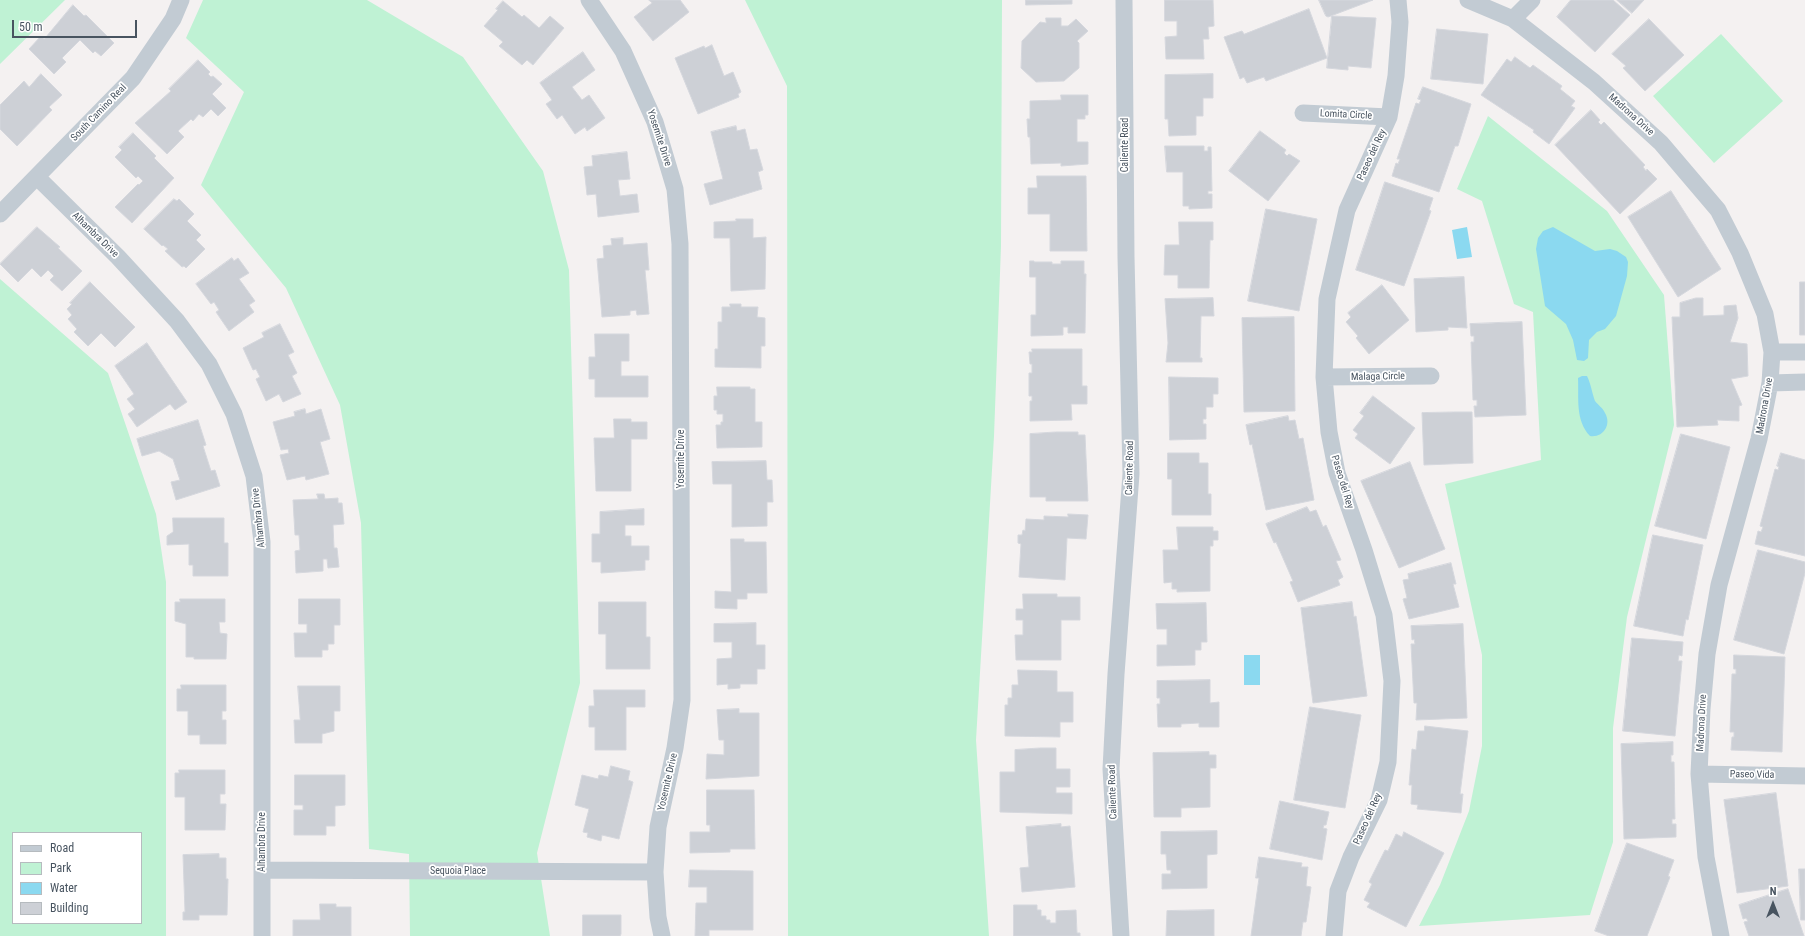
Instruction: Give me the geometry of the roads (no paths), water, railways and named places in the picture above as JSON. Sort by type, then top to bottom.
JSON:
[{"type":"street","name":"South Camino Real","points":[[0,214],[37,178],[133,78],[173,19],[181,0]]},
{"type":"street","name":"Yosemite Drive","points":[[589,0],[623,50],[655,122],[675,189],[680,244],[682,700],[676,748],[658,827],[655,872],[658,917],[662,936]]},
{"type":"street","name":"Caliente Road","points":[[1121,936],[1111,769],[1116,674],[1131,474],[1126,265],[1124,0]]},
{"type":"street","name":"Paseo del Rey","points":[[1334,936],[1338,891],[1351,857],[1379,800],[1386,769],[1392,681],[1384,615],[1337,473],[1329,432],[1324,377],[1327,299],[1347,210],[1389,117],[1396,76],[1400,22],[1398,0]]},
{"type":"street","name":"Madrona Drive","points":[[1468,0],[1513,19],[1594,82],[1661,143],[1718,210],[1740,253],[1765,314],[1772,352],[1770,383],[1759,439],[1719,585],[1707,654],[1699,774],[1706,857],[1719,936]]},
{"type":"street","points":[[1513,19],[1532,0]]},
{"type":"street","name":"Lomita Circle","points":[[1303,113],[1389,117]]},
{"type":"street","name":"Alhambra Drive","points":[[37,178],[118,257],[177,321],[209,364],[234,414],[254,476],[262,542],[262,936]]},
{"type":"street","points":[[1772,352],[1805,352]]},
{"type":"street","name":"Malaga Circle","points":[[1324,377],[1432,376]]},
{"type":"street","points":[[1770,383],[1805,382]]},
{"type":"street","name":"Paseo Vida","points":[[1699,774],[1805,776]]},
{"type":"street","name":"Sequoia Place","points":[[262,870],[655,872]]},
{"type":"water","points":[[1467,227],[1472,257],[1457,259],[1452,230]]},
{"type":"water","points":[[1553,227],[1595,251],[1610,249],[1617,251],[1626,257],[1628,262],[1627,276],[1616,316],[1605,329],[1597,332],[1589,340],[1588,358],[1584,361],[1577,360],[1573,340],[1566,324],[1545,306],[1536,249],[1538,238],[1543,231]]},
{"type":"water","points":[[1587,376],[1595,401],[1603,410],[1607,418],[1607,426],[1599,435],[1590,436],[1582,423],[1578,401],[1578,378]]},
{"type":"water","points":[[1244,655],[1260,655],[1260,685],[1244,685]]}]
